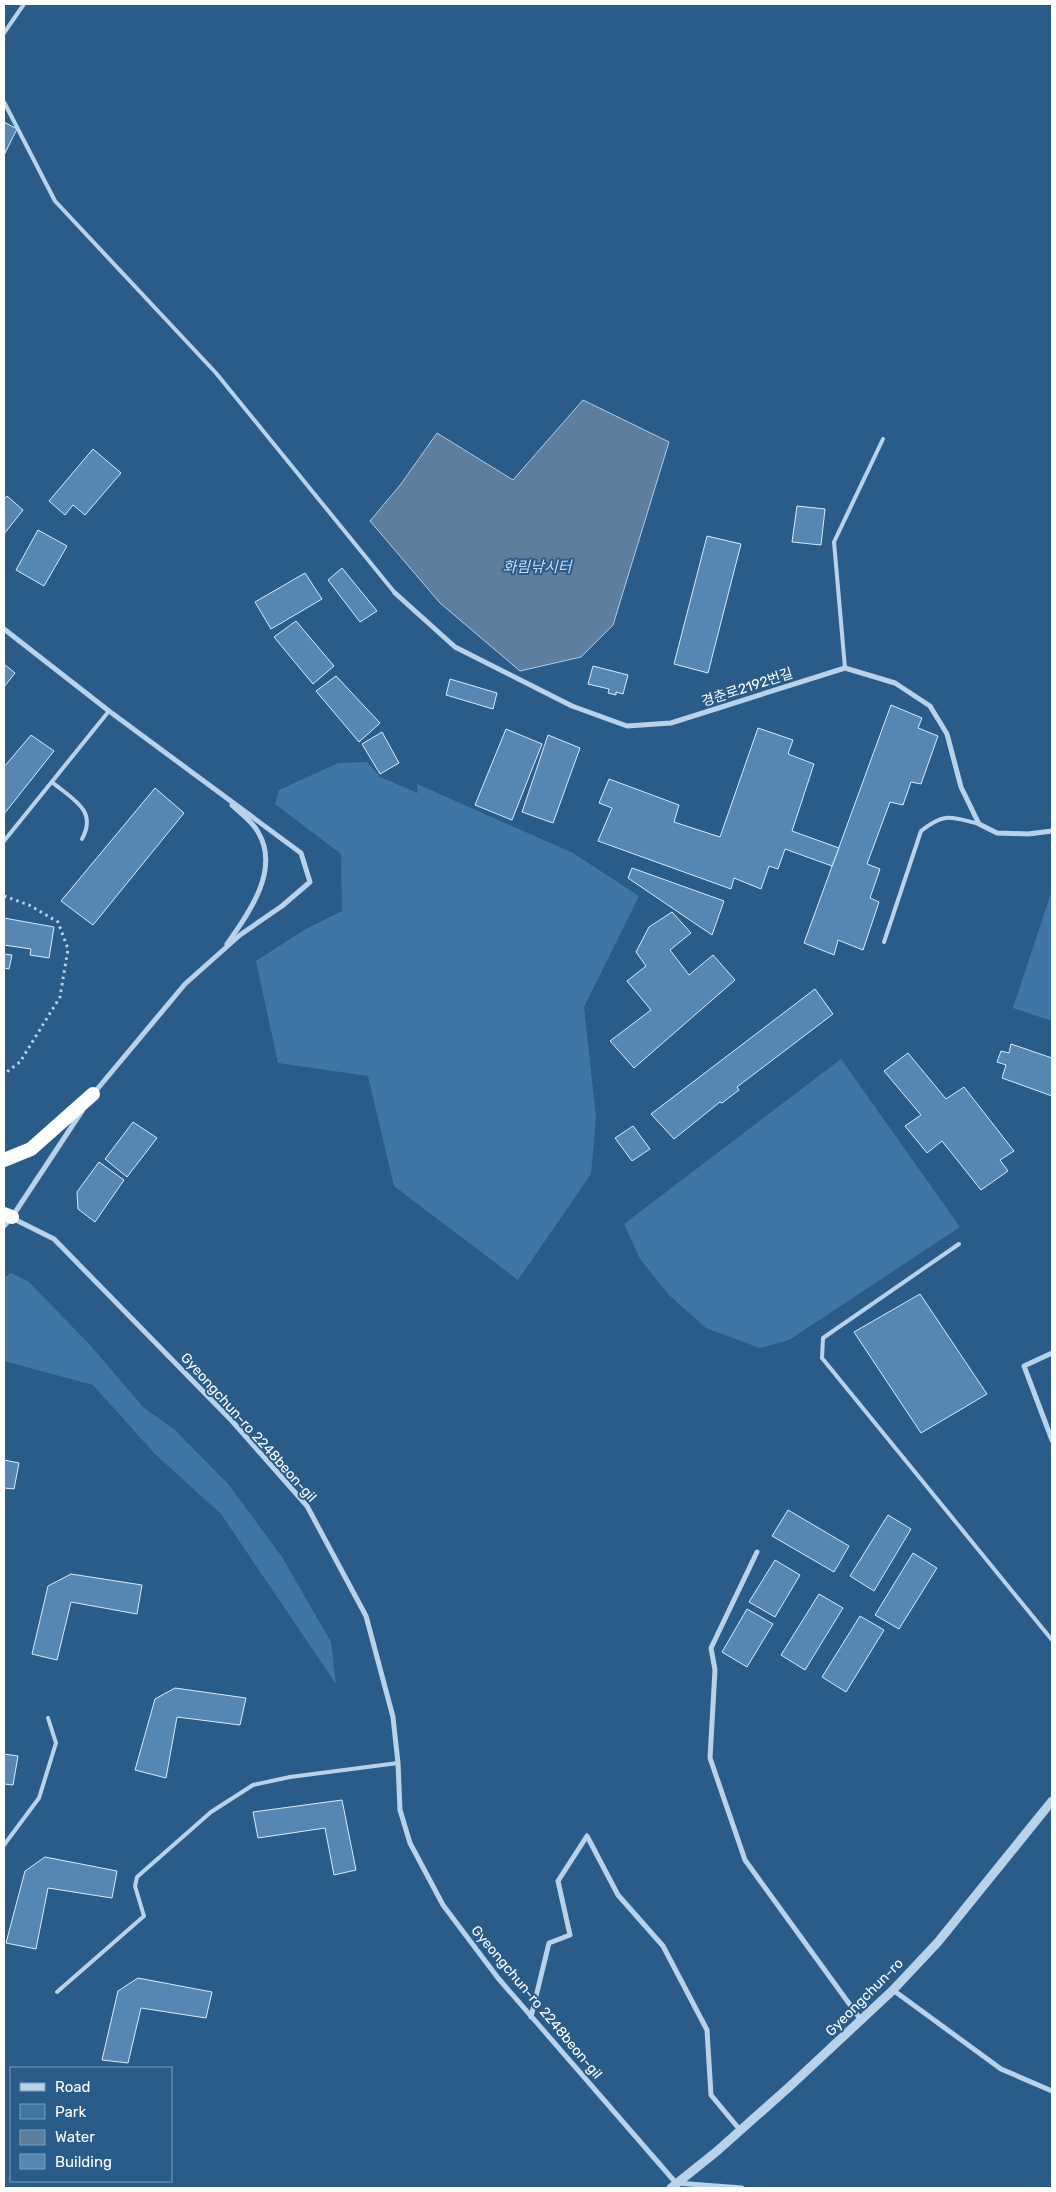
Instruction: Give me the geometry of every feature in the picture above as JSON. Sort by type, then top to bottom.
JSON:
[{"type":"highway","points":[[4,1160],[31,1149],[93,1094]]},
{"type":"street","name":"경춘로2192번길","points":[[395,593],[455,647],[572,706],[627,726],[671,723],[845,668]]},
{"type":"street","points":[[4,629],[109,711],[301,853],[310,882],[223,950],[185,984],[93,1094],[6,1218]]},
{"type":"street","points":[[845,668],[896,683],[930,706],[947,734],[961,786],[979,824],[998,833],[1028,834],[1052,831]]},
{"type":"street","points":[[221,794],[258,832],[266,855],[263,885],[247,914],[223,950]]},
{"type":"street","name":"Gyeongchun-ro 2248beon-gil","points":[[6,1218],[54,1239],[157,1342],[232,1421],[307,1506],[366,1616],[393,1717],[398,1763],[400,1810],[410,1843],[443,1905],[498,1978],[674,2186]]},
{"type":"street","points":[[1052,1353],[1024,1366],[1052,1440]]},
{"type":"street","points":[[757,1552],[711,1648],[715,1670],[710,1758],[746,1860],[862,2021]]},
{"type":"street","name":"Gyeongchun-ro","points":[[674,2186],[862,2021],[893,1990],[949,1928],[1052,1802]]},
{"type":"street","points":[[532,2016],[549,1943],[570,1935],[558,1882],[587,1836],[618,1894],[663,1946],[707,2030],[711,2095],[740,2130]]},
{"type":"street","points":[[893,1990],[1001,2069],[1052,2091]]},
{"type":"street","points":[[674,2186],[742,2188]]},
{"type":"lane","points":[[4,34],[24,4]]},
{"type":"lane","points":[[4,102],[55,201],[216,373],[395,593]]},
{"type":"lane","points":[[845,668],[834,542],[882,439]]},
{"type":"lane","points":[[4,841],[109,711]]},
{"type":"lane","points":[[52,782],[81,806],[88,818],[88,829],[82,839]]},
{"type":"lane","points":[[884,942],[921,831],[934,820],[951,817],[979,824]]},
{"type":"lane","points":[[959,1244],[823,1338],[822,1358],[1052,1640]]},
{"type":"lane","points":[[4,1846],[39,1798],[56,1743],[48,1718]]},
{"type":"lane","points":[[57,1992],[144,1916],[135,1886],[137,1877],[211,1812],[253,1785],[290,1777],[398,1763]]},
{"type":"path","points":[[4,896],[29,905],[58,922],[68,949],[60,997],[20,1062],[4,1074]]},
{"type":"green space","points":[[367,762],[380,777],[418,793],[417,784],[573,853],[639,896],[584,1007],[596,1118],[591,1174],[518,1280],[394,1186],[368,1076],[278,1063],[256,961],[304,930],[342,911],[341,854],[275,804],[279,790],[338,763]]},
{"type":"green space","points":[[1052,890],[1052,1021],[1013,1008]]},
{"type":"green space","points":[[841,1059],[960,1227],[789,1340],[760,1348],[706,1328],[669,1295],[640,1259],[624,1224]]},
{"type":"green space","points":[[11,1273],[29,1282],[90,1345],[144,1408],[174,1429],[229,1485],[282,1557],[331,1642],[336,1684],[221,1514],[155,1454],[93,1385],[4,1361],[4,1277]]},
{"type":"water","name":"화림낚시터","points":[[583,400],[669,442],[613,625],[581,657],[520,671],[440,603],[370,521],[401,484],[437,433],[513,480]]},
{"type":"building","points":[[4,122],[17,129],[4,155]]},
{"type":"building","points":[[93,449],[121,473],[85,515],[73,505],[65,515],[49,501]]},
{"type":"building","points":[[7,496],[23,510],[4,534],[4,500]]},
{"type":"building","points":[[797,506],[825,509],[821,545],[792,542]]},
{"type":"building","points":[[38,530],[67,546],[44,586],[16,570]]},
{"type":"building","points":[[707,536],[741,544],[708,673],[674,664]]},
{"type":"building","points":[[342,568],[377,611],[360,622],[328,580]]},
{"type":"building","points":[[305,573],[322,599],[271,629],[255,602]]},
{"type":"building","points":[[296,621],[334,666],[313,684],[274,637]]},
{"type":"building","points":[[4,664],[15,673],[4,687]]},
{"type":"building","points":[[593,666],[628,675],[623,694],[616,692],[616,695],[608,693],[609,689],[588,684]]},
{"type":"building","points":[[336,676],[380,723],[359,742],[316,691]]},
{"type":"building","points":[[450,679],[497,693],[493,709],[446,695]]},
{"type":"building","points":[[891,705],[922,718],[918,728],[938,736],[921,784],[911,782],[903,805],[890,802],[867,864],[880,869],[870,898],[879,902],[863,950],[838,940],[834,955],[804,943]]},
{"type":"building","points":[[758,728],[793,740],[788,754],[814,764],[792,831],[839,848],[832,866],[785,849],[778,869],[769,866],[761,889],[734,878],[731,889],[598,841],[612,808],[599,803],[609,779],[679,805],[674,822],[720,837]]},
{"type":"building","points":[[506,729],[542,744],[512,820],[475,805]]},
{"type":"building","points":[[382,732],[399,763],[380,774],[362,744]]},
{"type":"building","points":[[31,735],[54,751],[4,814],[4,767]]},
{"type":"building","points":[[548,735],[580,748],[553,823],[522,812]]},
{"type":"building","points":[[155,788],[184,813],[93,925],[61,901]]},
{"type":"building","points":[[632,868],[724,901],[712,935],[628,878]]},
{"type":"building","points":[[672,912],[691,933],[670,950],[689,975],[713,955],[735,980],[634,1068],[610,1041],[651,1010],[627,981],[646,966],[636,952],[649,927]]},
{"type":"building","points":[[4,918],[54,927],[49,958],[30,955],[31,949],[4,945]]},
{"type":"building","points":[[4,954],[12,955],[9,969],[4,968]]},
{"type":"building","points":[[815,989],[833,1014],[737,1087],[739,1090],[722,1103],[720,1102],[674,1139],[651,1114]]},
{"type":"building","points":[[1011,1044],[1052,1058],[1052,1096],[1002,1078],[1006,1065],[997,1062],[1001,1051],[1009,1053]]},
{"type":"building","points":[[908,1053],[946,1099],[964,1087],[1014,1151],[1000,1160],[1008,1171],[981,1190],[942,1141],[927,1153],[905,1126],[921,1115],[884,1071]]},
{"type":"building","points":[[133,1122],[157,1138],[127,1177],[105,1159]]},
{"type":"building","points":[[633,1126],[650,1149],[632,1161],[615,1138]]},
{"type":"building","points":[[99,1162],[124,1180],[95,1222],[78,1209],[77,1192]]},
{"type":"building","points":[[920,1294],[987,1394],[921,1433],[854,1332]]},
{"type":"building","points":[[4,1460],[19,1463],[14,1489],[4,1488]]},
{"type":"building","points":[[788,1510],[849,1546],[834,1572],[772,1536]]},
{"type":"building","points":[[888,1515],[911,1529],[874,1591],[850,1576]]},
{"type":"building","points":[[913,1553],[937,1568],[899,1629],[875,1615]]},
{"type":"building","points":[[775,1560],[800,1575],[775,1617],[749,1602]]},
{"type":"building","points":[[71,1574],[142,1585],[137,1614],[71,1602],[57,1660],[32,1654],[48,1586]]},
{"type":"building","points":[[819,1594],[843,1608],[805,1670],[781,1655]]},
{"type":"building","points":[[747,1609],[773,1624],[747,1667],[722,1652]]},
{"type":"building","points":[[860,1616],[884,1630],[846,1692],[822,1677]]},
{"type":"building","points":[[175,1688],[246,1698],[240,1725],[177,1717],[166,1778],[135,1770],[155,1699]]},
{"type":"building","points":[[4,1754],[18,1756],[13,1785],[4,1784]]},
{"type":"building","points":[[342,1800],[356,1870],[334,1875],[325,1828],[258,1838],[253,1812]]},
{"type":"building","points":[[45,1857],[117,1871],[112,1898],[48,1888],[36,1949],[6,1943],[25,1871]]},
{"type":"building","points":[[138,1978],[212,1992],[206,2018],[141,2008],[128,2063],[102,2060],[118,1991]]}]
